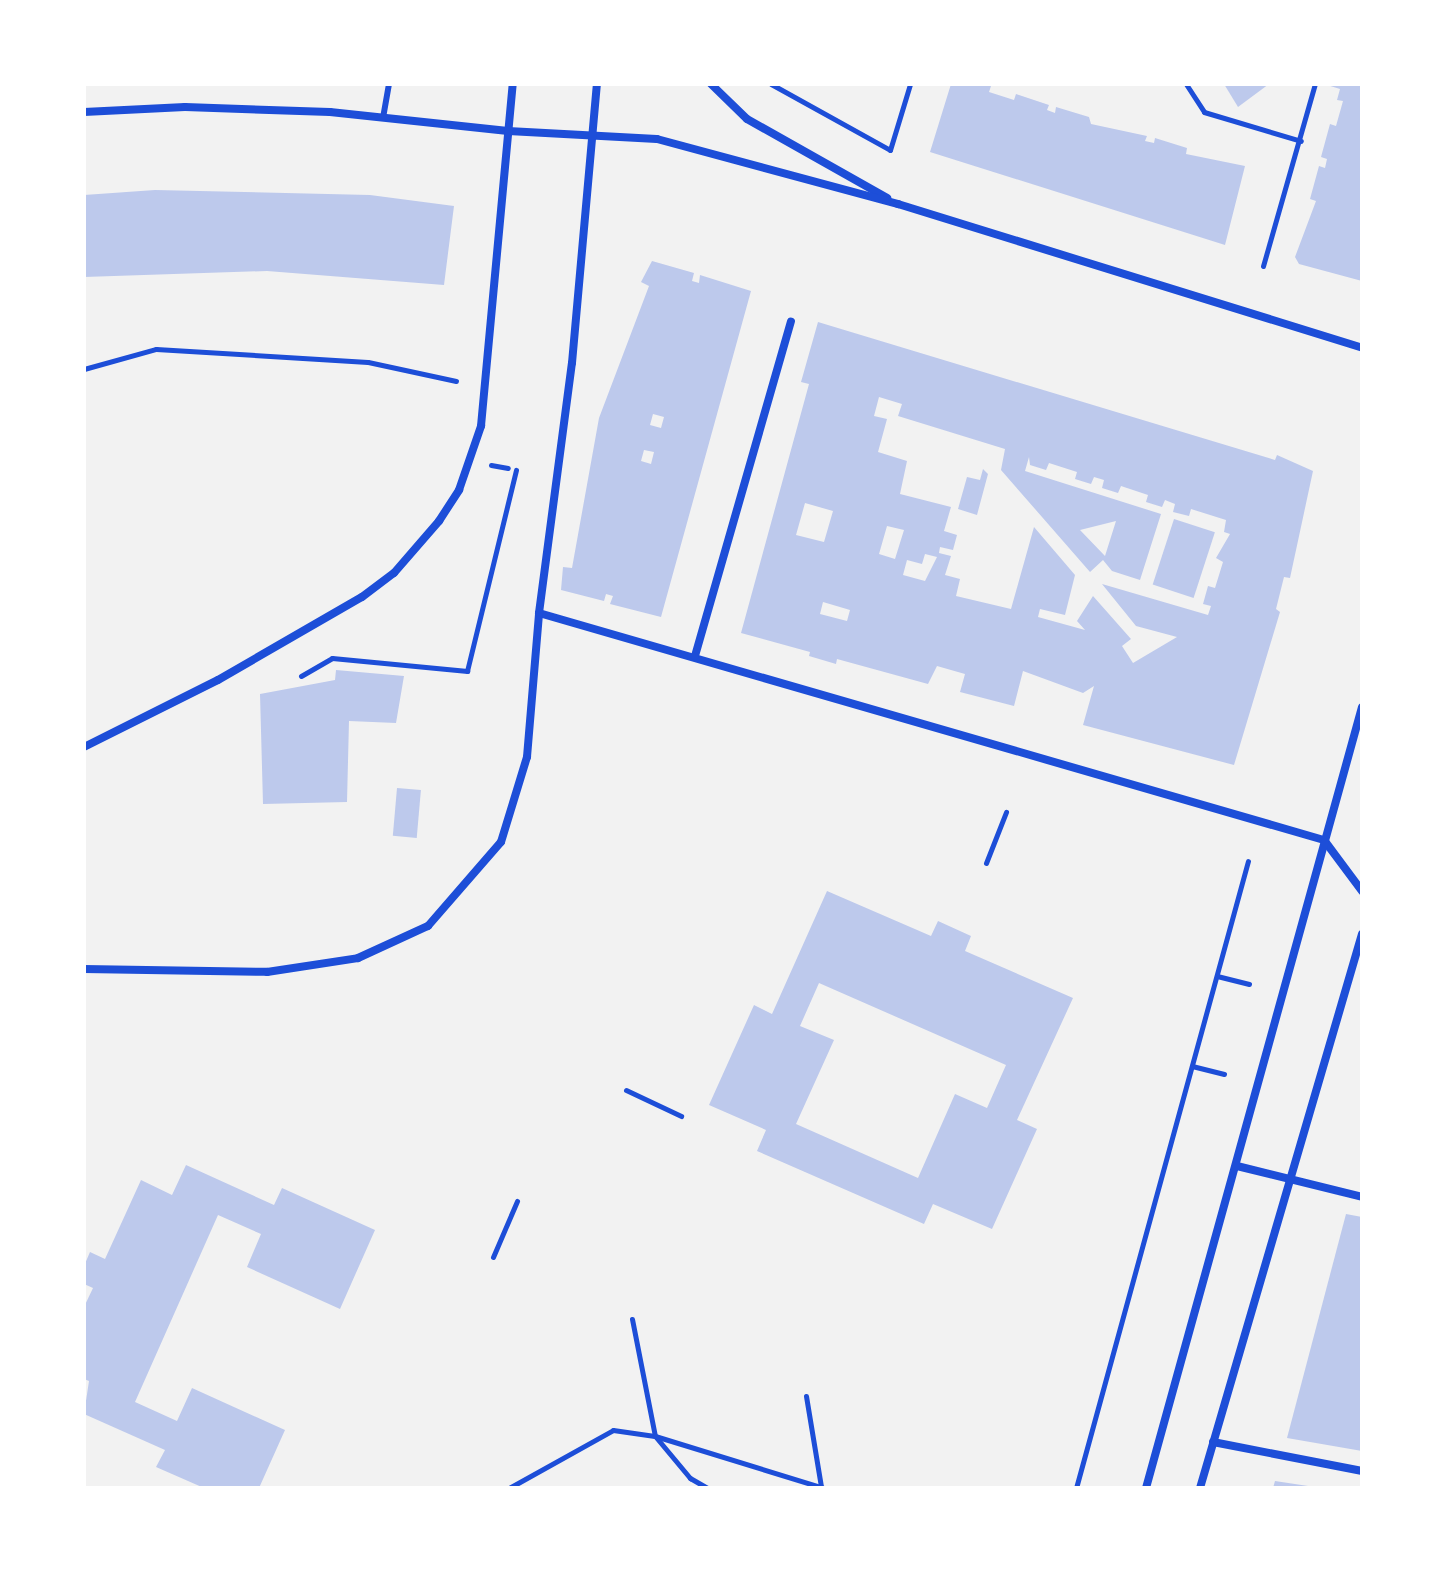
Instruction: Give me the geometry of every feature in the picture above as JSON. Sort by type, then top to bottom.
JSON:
[{"type":"street","points":[[84,747],[218,680],[362,597],[394,573],[439,521],[463,480],[481,426],[513,84]]},
{"type":"street","points":[[84,969],[267,972],[358,958],[428,926],[501,842],[527,757],[539,613],[572,363],[597,84]]},
{"type":"street","points":[[711,84],[747,119],[898,204]]},
{"type":"street","points":[[84,112],[185,107],[383,118],[508,131],[657,139],[898,204],[1362,348]]},
{"type":"street","points":[[695,656],[791,322]]},
{"type":"street","points":[[539,613],[1324,840],[1362,891]]},
{"type":"street","points":[[1146,1488],[1362,707]]},
{"type":"street","points":[[1200,1488],[1362,934]]},
{"type":"street","points":[[1237,1166],[1362,1197]]},
{"type":"street","points":[[1213,1442],[1362,1471]]},
{"type":"lane","points":[[383,118],[389,84]]},
{"type":"path","points":[[771,84],[890,150],[910,84]]},
{"type":"path","points":[[1186,84],[1204,112],[1301,141]]},
{"type":"path","points":[[1263,266],[1315,84]]},
{"type":"path","points":[[84,369],[156,349],[368,362],[456,381]]},
{"type":"path","points":[[486,464],[508,468]]},
{"type":"path","points":[[301,676],[332,658],[467,671],[516,470]]},
{"type":"path","points":[[986,863],[1006,812]]},
{"type":"path","points":[[1076,1488],[1248,861]]},
{"type":"path","points":[[1217,976],[1249,984]]},
{"type":"path","points":[[1192,1066],[1224,1074]]},
{"type":"path","points":[[626,1090],[681,1116]]},
{"type":"path","points":[[493,1257],[517,1201]]},
{"type":"path","points":[[632,1319],[655,1436],[690,1478],[707,1488]]},
{"type":"path","points":[[509,1488],[613,1430],[655,1436],[822,1488],[806,1396]]},
{"type":"building","points":[[951,84],[991,86],[989,92],[1014,100],[1016,94],[1049,105],[1047,110],[1055,113],[1056,107],[1089,117],[1091,124],[1147,136],[1145,141],[1154,143],[1155,138],[1187,148],[1186,154],[1245,166],[1225,245],[930,152]]},
{"type":"building","points":[[1224,84],[1269,84],[1238,107]]},
{"type":"building","points":[[1324,84],[1362,84],[1362,281],[1299,264],[1295,257],[1316,201],[1310,199],[1319,166],[1325,168],[1327,159],[1321,157],[1330,124],[1336,126],[1343,101],[1337,100],[1340,89]]},
{"type":"building","points":[[155,190],[370,195],[454,206],[444,285],[267,271],[84,277],[84,195]]},
{"type":"building","points":[[652,261],[694,273],[692,281],[699,283],[700,275],[751,291],[661,617],[610,604],[613,596],[606,594],[604,601],[561,590],[563,567],[572,568],[599,418],[649,286],[641,282]],"holes":[[[653,414],[664,417],[661,428],[650,425]],[[644,450],[654,452],[651,464],[641,461]]]},
{"type":"building","points":[[818,322],[1275,460],[1277,455],[1313,471],[1290,578],[1284,577],[1276,609],[1280,612],[1234,765],[1083,725],[1094,686],[1083,693],[1023,671],[1014,706],[960,692],[965,674],[937,666],[928,684],[837,659],[836,664],[809,656],[810,652],[741,633],[809,384],[801,382]],"holes":[[[879,397],[902,404],[898,416],[1005,449],[1001,470],[1090,572],[1103,560],[1112,571],[1140,580],[1161,514],[1025,471],[1029,457],[1030,465],[1046,470],[1049,463],[1077,472],[1075,479],[1091,484],[1094,477],[1104,480],[1102,488],[1118,493],[1121,486],[1148,495],[1146,502],[1162,507],[1165,500],[1175,504],[1173,512],[1189,516],[1191,509],[1226,520],[1224,532],[1230,534],[1216,558],[1223,562],[1215,588],[1208,586],[1203,604],[1211,606],[1208,615],[1102,584],[1136,626],[1177,637],[1133,663],[1122,646],[1131,639],[1093,596],[1077,621],[1085,630],[1038,617],[1040,609],[1065,615],[1075,575],[1034,527],[1011,609],[956,596],[960,579],[945,575],[951,556],[939,553],[940,547],[953,550],[957,535],[944,531],[951,507],[900,494],[907,461],[878,452],[887,419],[874,416]],[[805,503],[833,511],[824,542],[796,535]],[[1116,521],[1105,556],[1080,530]],[[887,526],[904,530],[895,559],[879,554]],[[925,554],[937,557],[925,581],[903,575],[907,560],[922,564]],[[823,602],[850,610],[847,621],[820,614]]]},
{"type":"building","points":[[983,469],[988,474],[977,515],[958,509],[967,477],[980,480]]},
{"type":"building","points":[[1174,519],[1215,532],[1194,598],[1153,585]]},
{"type":"building","points":[[336,670],[404,676],[396,723],[349,721],[347,802],[263,804],[260,694],[335,680]]},
{"type":"building","points":[[397,788],[421,790],[417,838],[393,836]]},
{"type":"building","points":[[827,891],[931,936],[938,921],[971,936],[965,951],[1073,998],[1017,1120],[1037,1129],[992,1229],[933,1204],[924,1224],[757,1151],[766,1130],[709,1105],[754,1005],[772,1014]],"holes":[[[819,983],[1006,1065],[987,1108],[955,1094],[918,1178],[796,1124],[834,1040],[800,1026]]]},
{"type":"building","points":[[186,1165],[274,1205],[282,1188],[375,1230],[340,1309],[247,1267],[261,1234],[218,1215],[135,1402],[177,1421],[192,1388],[285,1430],[259,1488],[204,1488],[156,1467],[165,1450],[84,1414],[89,1381],[84,1379],[84,1307],[93,1288],[84,1284],[84,1266],[90,1252],[105,1259],[141,1180],[172,1195]]},
{"type":"building","points":[[1346,1214],[1362,1217],[1362,1451],[1287,1438]]},
{"type":"building","points":[[1275,1481],[1308,1486],[1308,1488],[1273,1488]]}]
